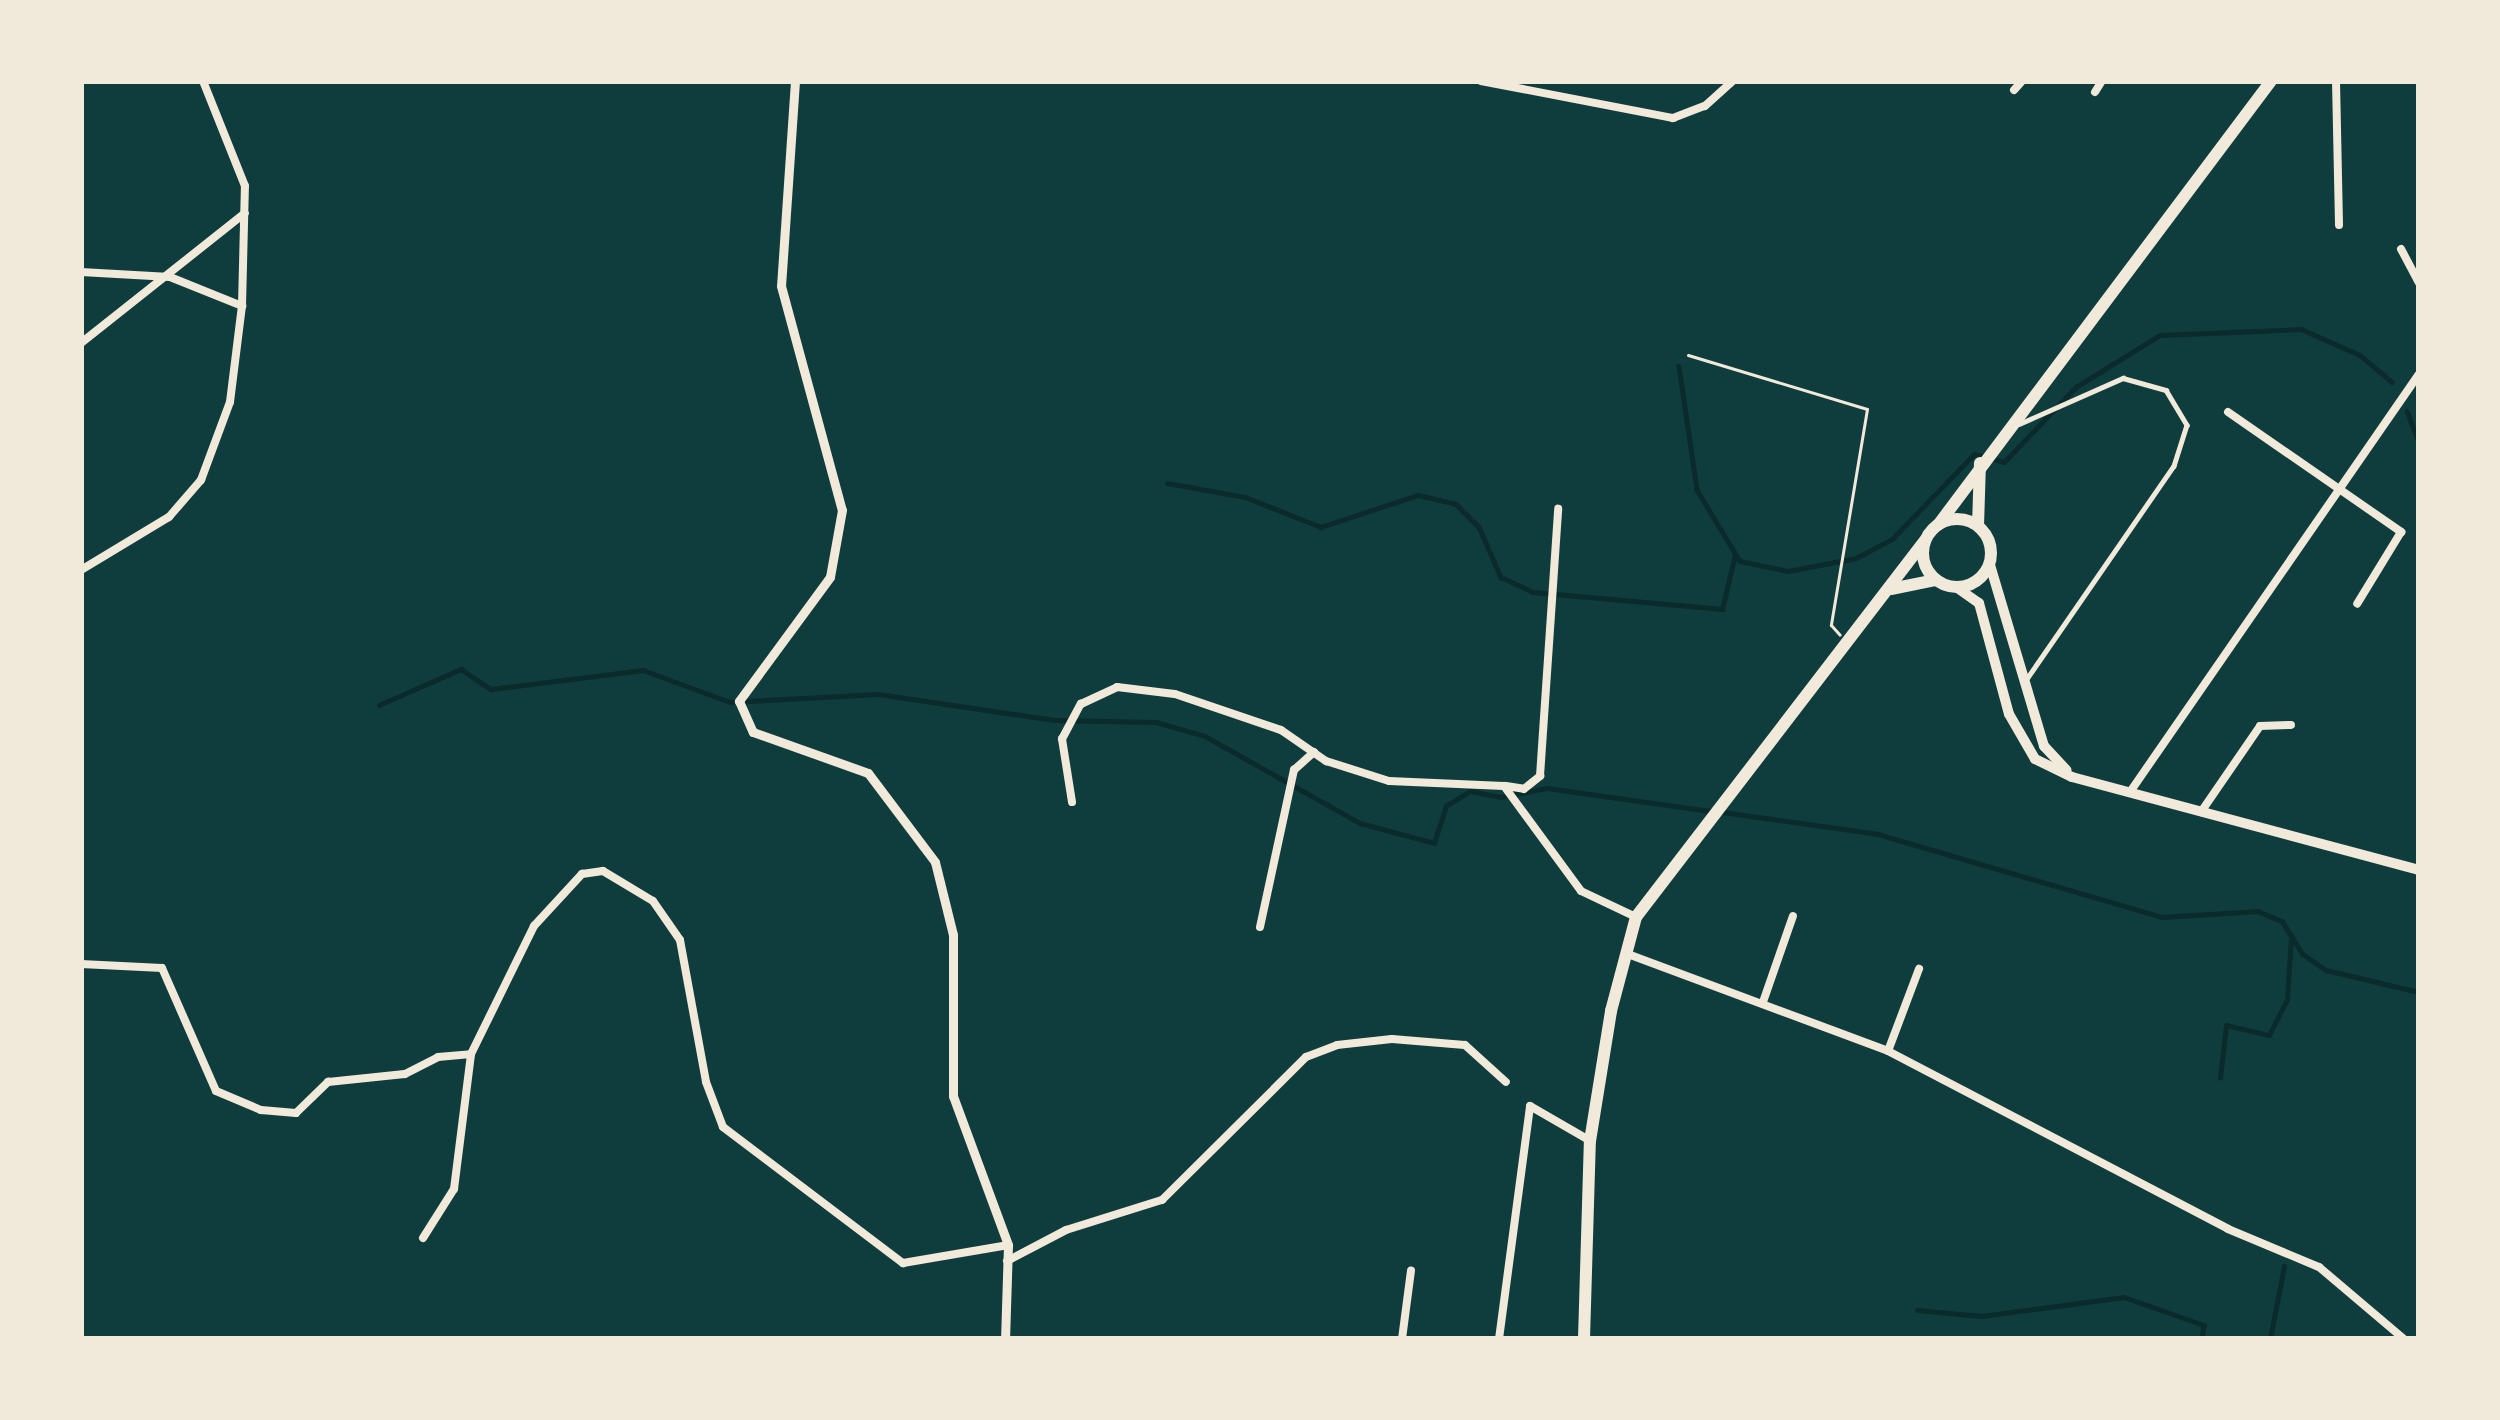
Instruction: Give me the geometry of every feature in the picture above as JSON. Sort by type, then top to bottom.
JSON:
[{"type":"main road","points":[[1584,1339],[1588,1139],[1624,953],[1636,917],[1890,589],[1980,462],[2271,81]]},
{"type":"main road","points":[[1980,462],[1978,526],[1990,544],[1990,565],[2044,746],[2072,777]]},
{"type":"main road","points":[[1938,525],[1958,519],[1978,526]]},
{"type":"main road","points":[[1925,542],[1924,563],[1936,580]]},
{"type":"main road","points":[[1957,587],[1977,582],[1990,565]]},
{"type":"main road","points":[[1890,589],[1936,580],[1957,587],[1979,603],[2009,714],[2035,759],[2072,777],[2419,870]]},
{"type":"street","points":[[81,570],[169,518],[201,480],[230,402],[242,306],[245,186],[203,81]]},
{"type":"street","points":[[795,81],[781,286],[842,511],[830,577],[740,705],[753,732],[868,773],[935,862],[953,935],[952,1096],[1008,1245],[1004,1339]]},
{"type":"street","points":[[1481,81],[1673,118],[1705,106],[1733,81]]},
{"type":"street","points":[[2014,90],[2022,81]]},
{"type":"street","points":[[2095,92],[2102,81]]},
{"type":"street","points":[[2336,81],[2338,225]]},
{"type":"street","points":[[81,343],[170,277],[246,212]]},
{"type":"street","points":[[2402,249],[2419,283]]},
{"type":"street","points":[[81,272],[170,277],[242,306]]},
{"type":"street","points":[[2130,793],[2419,374]]},
{"type":"street","points":[[2228,412],[2401,532],[2357,604]]},
{"type":"street","points":[[1072,802],[1064,726],[1081,704],[1118,687],[1175,694],[1281,730],[1314,752],[1389,781],[1524,789],[1540,776],[1558,509]]},
{"type":"street","points":[[2200,813],[2260,726],[2291,725]]},
{"type":"street","points":[[1261,927],[1294,770],[1314,752]]},
{"type":"street","points":[[1504,786],[1581,891],[1636,917]]},
{"type":"street","points":[[423,1238],[454,1189],[471,1054],[534,926],[582,874],[603,871],[653,901],[680,940],[706,1082],[723,1127],[903,1263],[1008,1245]]},
{"type":"street","points":[[1763,1002],[1792,916]]},
{"type":"street","points":[[1624,953],[1888,1051],[2228,1229],[2319,1268],[2404,1339]]},
{"type":"street","points":[[81,964],[162,968],[216,1091],[261,1110],[296,1113],[328,1082],[405,1074],[438,1057],[471,1054]]},
{"type":"street","points":[[1888,1051],[1919,969]]},
{"type":"street","points":[[1007,1262],[1066,1230],[1162,1200],[1306,1057],[1337,1045],[1392,1039],[1466,1045],[1506,1082]]},
{"type":"street","points":[[1498,1339],[1530,1106],[1588,1139]]},
{"type":"street","points":[[1402,1339],[1411,1270]]},
{"type":"lane","points":[[2003,432],[2123,378],[2166,390],[2187,425],[2174,466],[2024,683]]},
{"type":"path","points":[[1688,356],[1867,409],[1831,625],[1846,640]]},
{"type":"waterway","points":[[1994,459],[2004,462],[2076,387],[2160,335],[2301,329],[2360,355],[2392,382]]},
{"type":"waterway","points":[[1679,366],[1697,490],[1740,561],[1788,571],[1856,558],[1892,539],[1974,454],[1983,456]]},
{"type":"waterway","points":[[2407,411],[2419,443]]},
{"type":"waterway","points":[[1167,483],[1245,497],[1321,527],[1418,495],[1456,504],[1479,527],[1501,577],[1533,592],[1722,609],[1735,555]]},
{"type":"waterway","points":[[379,705],[461,669],[491,689],[643,670],[730,702],[878,694],[1054,720],[1156,722],[1205,736],[1360,823],[1434,843],[1446,806],[1470,791],[1500,797],[1547,788],[1711,811]]},
{"type":"waterway","points":[[1722,812],[1878,834],[2162,917],[2258,911],[2282,921],[2303,954],[2326,970],[2419,992]]},
{"type":"waterway","points":[[2220,1078],[2226,1025],[2269,1035],[2287,1000],[2291,936]]},
{"type":"waterway","points":[[2270,1339],[2284,1266]]},
{"type":"waterway","points":[[1917,1310],[1982,1316],[2124,1297],[2204,1325],[2202,1339]]}]
